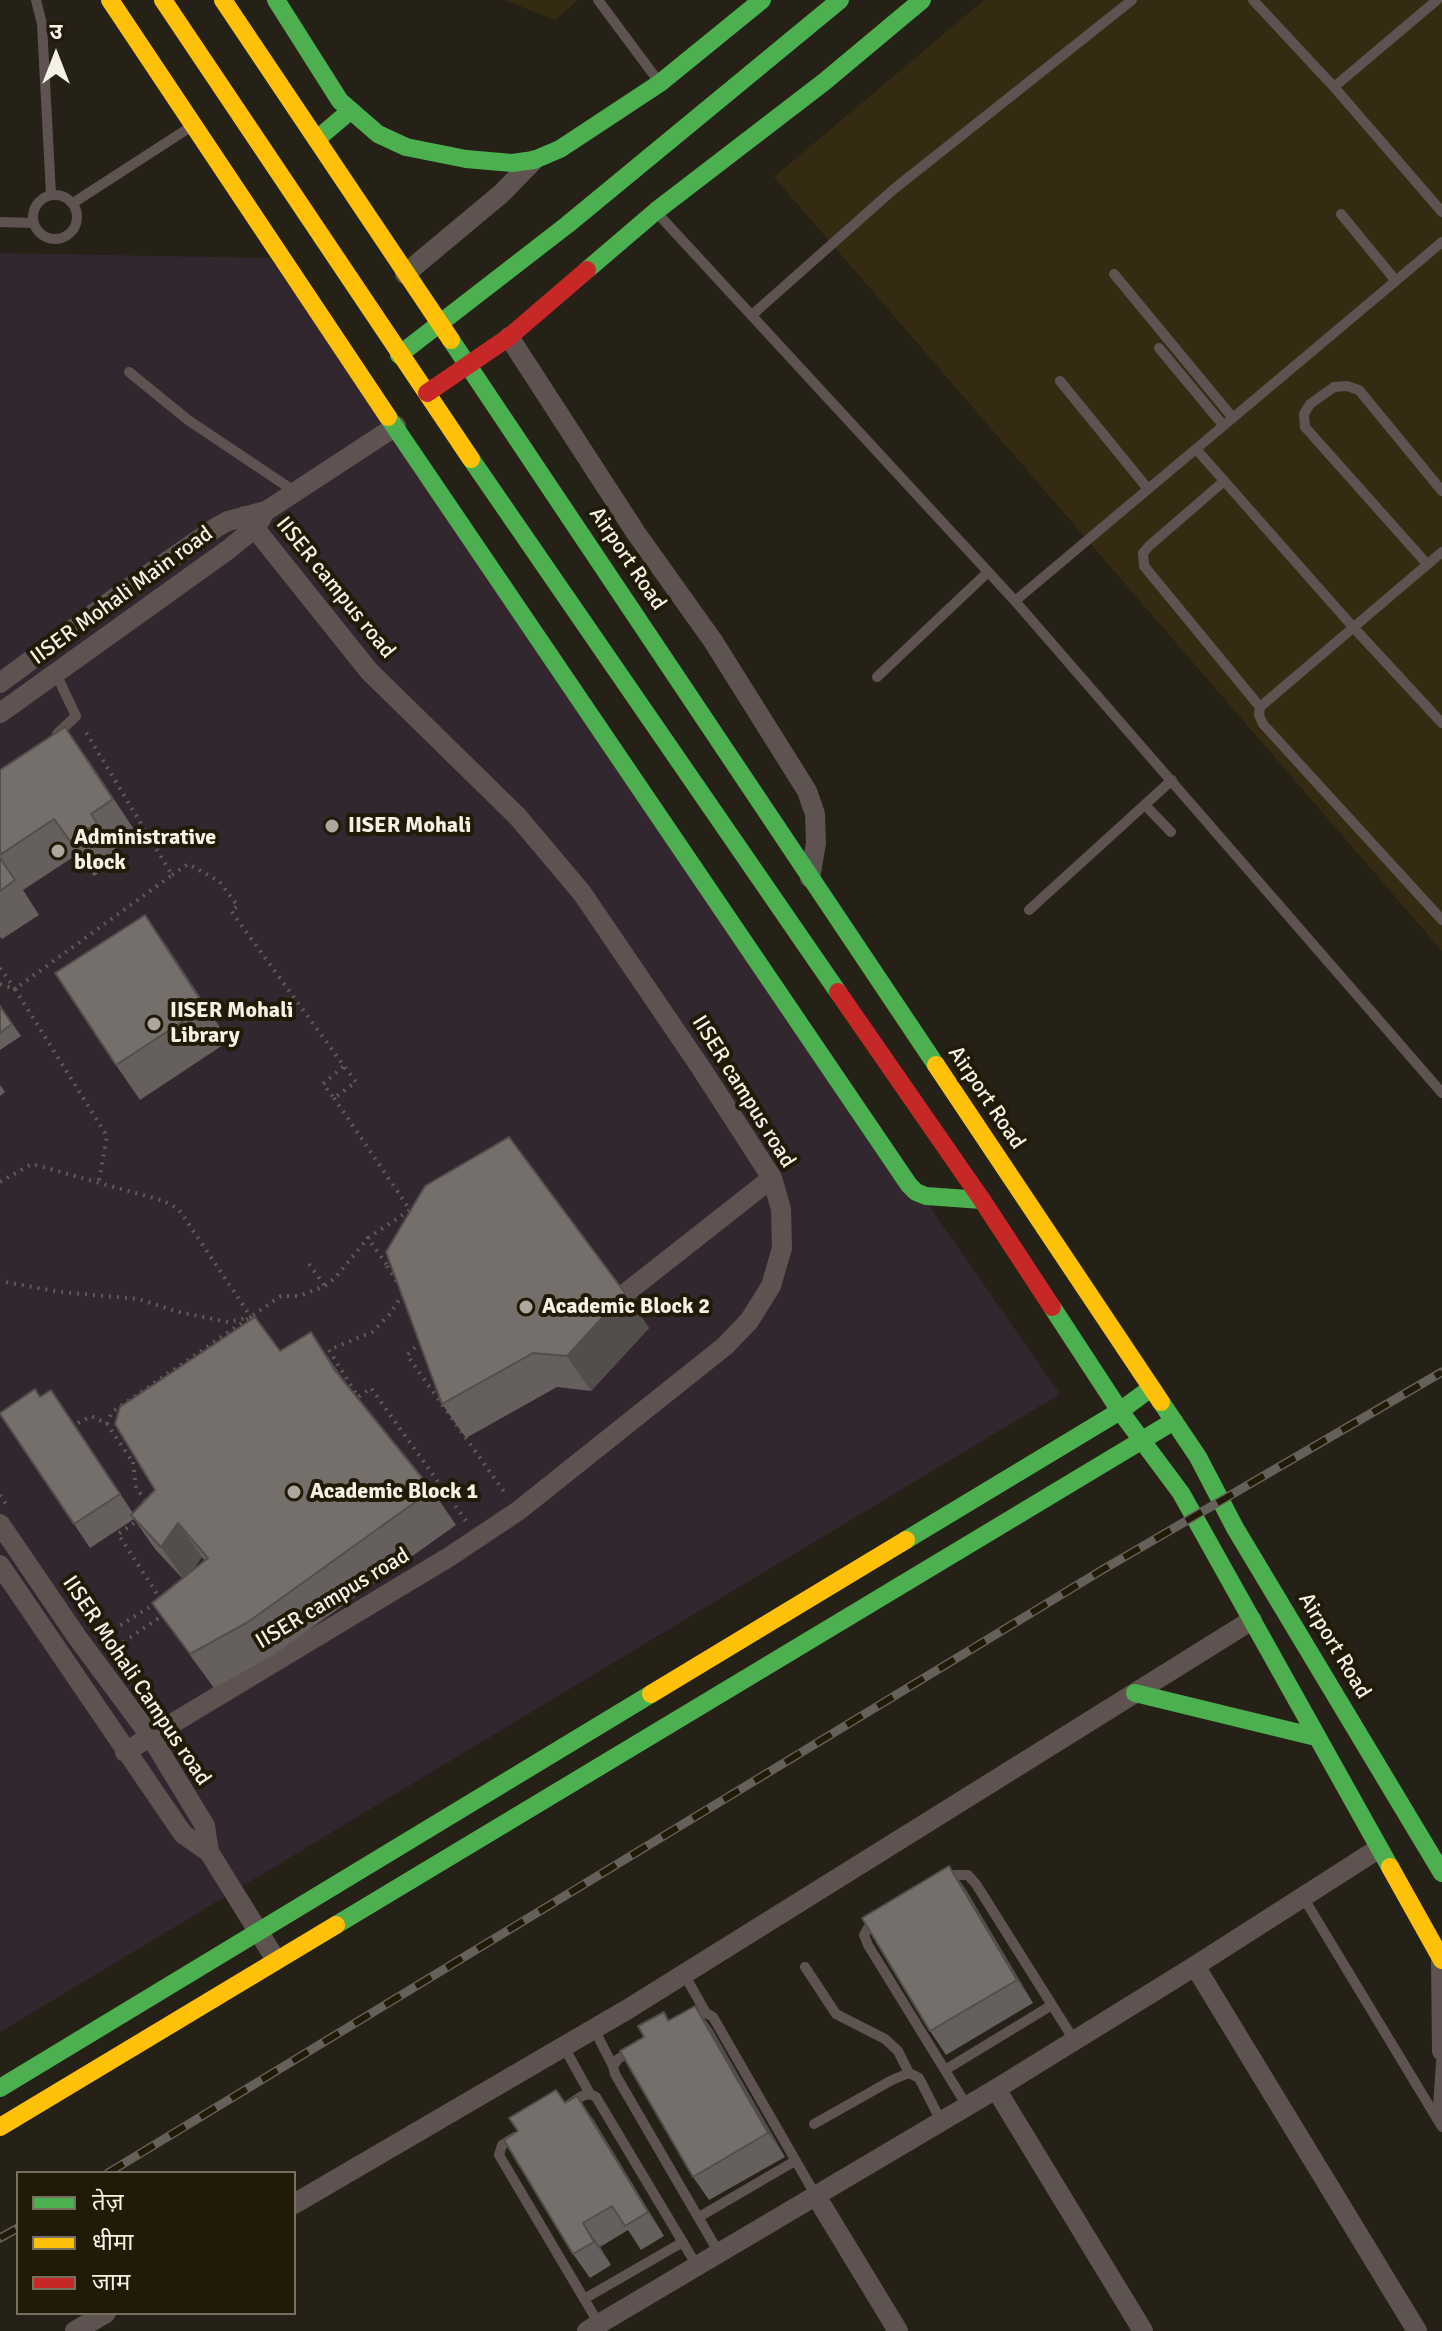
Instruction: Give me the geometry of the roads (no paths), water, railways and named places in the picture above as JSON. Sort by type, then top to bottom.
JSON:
[{"type":"main road","points":[[110,0],[365,383],[909,1185],[926,1196],[982,1200]]},
{"type":"main road","points":[[163,0],[399,355],[982,1200],[1120,1411],[1181,1493],[1442,1959]]},
{"type":"main road","name":"Airport Road","points":[[223,0],[1198,1457],[1235,1528],[1442,1873]]},
{"type":"main road","points":[[276,0],[340,101],[378,134],[406,147],[466,159],[512,163],[534,160],[560,149],[660,83],[762,0]]},
{"type":"main road","points":[[399,355],[567,225],[840,0]]},
{"type":"main road","points":[[427,393],[509,337],[656,211],[824,82],[922,0]]},
{"type":"main road","points":[[317,139],[350,111]]},
{"type":"main road","points":[[0,2088],[1120,1411],[1151,1388]]},
{"type":"main road","points":[[0,2127],[1174,1421]]},
{"type":"main road","points":[[1135,1693],[1316,1737]]},
{"type":"street","points":[[405,274],[502,193],[534,160]]},
{"type":"street","points":[[509,337],[636,533],[713,641],[807,791],[815,814],[816,843],[810,878]]},
{"type":"street","points":[[0,683],[204,536],[228,521],[256,518],[396,426]]},
{"type":"street","name":"IISER Mohali Main road","points":[[0,713],[56,674],[256,518]]},
{"type":"street","name":"IISER campus road","points":[[125,1752],[449,1557],[518,1511],[725,1346],[749,1321],[771,1286],[782,1248],[781,1209],[772,1178],[582,893],[518,817],[369,671],[256,518]]},
{"type":"street","points":[[627,1292],[772,1178]]},
{"type":"street","name":"IISER Mohali Campus road","points":[[4,1516],[77,1637],[151,1737],[205,1826],[209,1852]]},
{"type":"street","points":[[0,1565],[183,1834],[209,1852],[276,1960]]},
{"type":"street","points":[[296,2203],[594,2029],[1252,1620]]},
{"type":"street","points":[[593,2328],[996,2089],[1378,1849]]},
{"type":"street","points":[[1442,1959],[1442,2051]]},
{"type":"street","points":[[1195,1966],[1417,2331]]},
{"type":"street","points":[[996,2089],[1143,2331]]},
{"type":"street","points":[[816,2196],[898,2331]]},
{"type":"street","points":[[75,2331],[103,2315]]},
{"type":"lane","points":[[36,0],[42,24],[51,195]]},
{"type":"lane","points":[[598,0],[660,83]]},
{"type":"lane","points":[[752,315],[894,189],[1132,0]]},
{"type":"lane","points":[[1253,0],[1334,87],[1442,212]]},
{"type":"lane","points":[[1334,87],[1437,0]]},
{"type":"lane","points":[[73,203],[194,125]]},
{"type":"lane","points":[[51,195],[63,196],[73,203],[77,216],[73,230],[62,238],[48,238],[37,230],[34,223],[38,202],[51,195]]},
{"type":"lane","points":[[656,211],[1015,601],[1442,1093]]},
{"type":"lane","points":[[1341,214],[1396,281]]},
{"type":"lane","points":[[0,222],[34,223]]},
{"type":"lane","points":[[1015,601],[1442,242]]},
{"type":"lane","points":[[1114,274],[1233,418]]},
{"type":"lane","points":[[1159,348],[1223,425]]},
{"type":"lane","points":[[129,372],[188,420],[294,491]]},
{"type":"lane","points":[[1060,381],[1148,489]]},
{"type":"lane","points":[[1427,564],[1305,427],[1304,414],[1310,404],[1334,387],[1347,386],[1359,390],[1442,491]]},
{"type":"lane","points":[[1196,449],[1442,723]]},
{"type":"lane","points":[[1223,482],[1149,546],[1143,553],[1144,566],[1260,707]]},
{"type":"lane","points":[[1442,552],[1260,707],[1259,715],[1263,724],[1442,920]]},
{"type":"lane","points":[[877,677],[988,572]]},
{"type":"lane","points":[[48,740],[76,716],[76,710],[56,674]]},
{"type":"lane","points":[[1029,910],[1172,780]]},
{"type":"lane","points":[[1145,805],[1171,832]]},
{"type":"lane","points":[[930,1890],[955,1875],[968,1875],[1074,2040]]},
{"type":"lane","points":[[1303,1897],[1439,2123]]},
{"type":"lane","points":[[893,1913],[868,1928],[864,1935],[967,2106]]},
{"type":"lane","points":[[805,1967],[836,2014],[885,2039],[898,2051],[909,2073],[919,2078],[941,2121]]},
{"type":"lane","points":[[684,1974],[706,2013],[713,2017],[816,2196]]},
{"type":"lane","points":[[945,2070],[1052,2005]]},
{"type":"lane","points":[[684,2021],[706,2013]]},
{"type":"lane","points":[[594,2029],[615,2074],[719,2253]]},
{"type":"lane","points":[[613,2066],[618,2059],[644,2044]]},
{"type":"lane","points":[[564,2047],[697,2266]]},
{"type":"lane","points":[[1439,2123],[1442,2051]]},
{"type":"lane","points":[[814,2124],[909,2073]]},
{"type":"lane","points":[[556,2112],[590,2094]]},
{"type":"lane","points":[[529,2129],[502,2145],[499,2155],[584,2299],[593,2328]]},
{"type":"lane","points":[[699,2217],[795,2161]]},
{"type":"lane","points":[[584,2299],[683,2242]]},
{"type":"railway","points":[[111,2171],[1102,1570],[1442,1372]]},
{"type":"railway","points":[[0,2238],[16,2229]]},
{"type":"place","name":"IISER Mohali","points":[[332,826]]},
{"type":"place","name":"Administrative block","points":[[58,851]]},
{"type":"place","name":"IISER Mohali Library","points":[[154,1024]]},
{"type":"place","name":"Academic Block 2","points":[[526,1307]]},
{"type":"place","name":"Academic Block 1","points":[[294,1492]]}]
